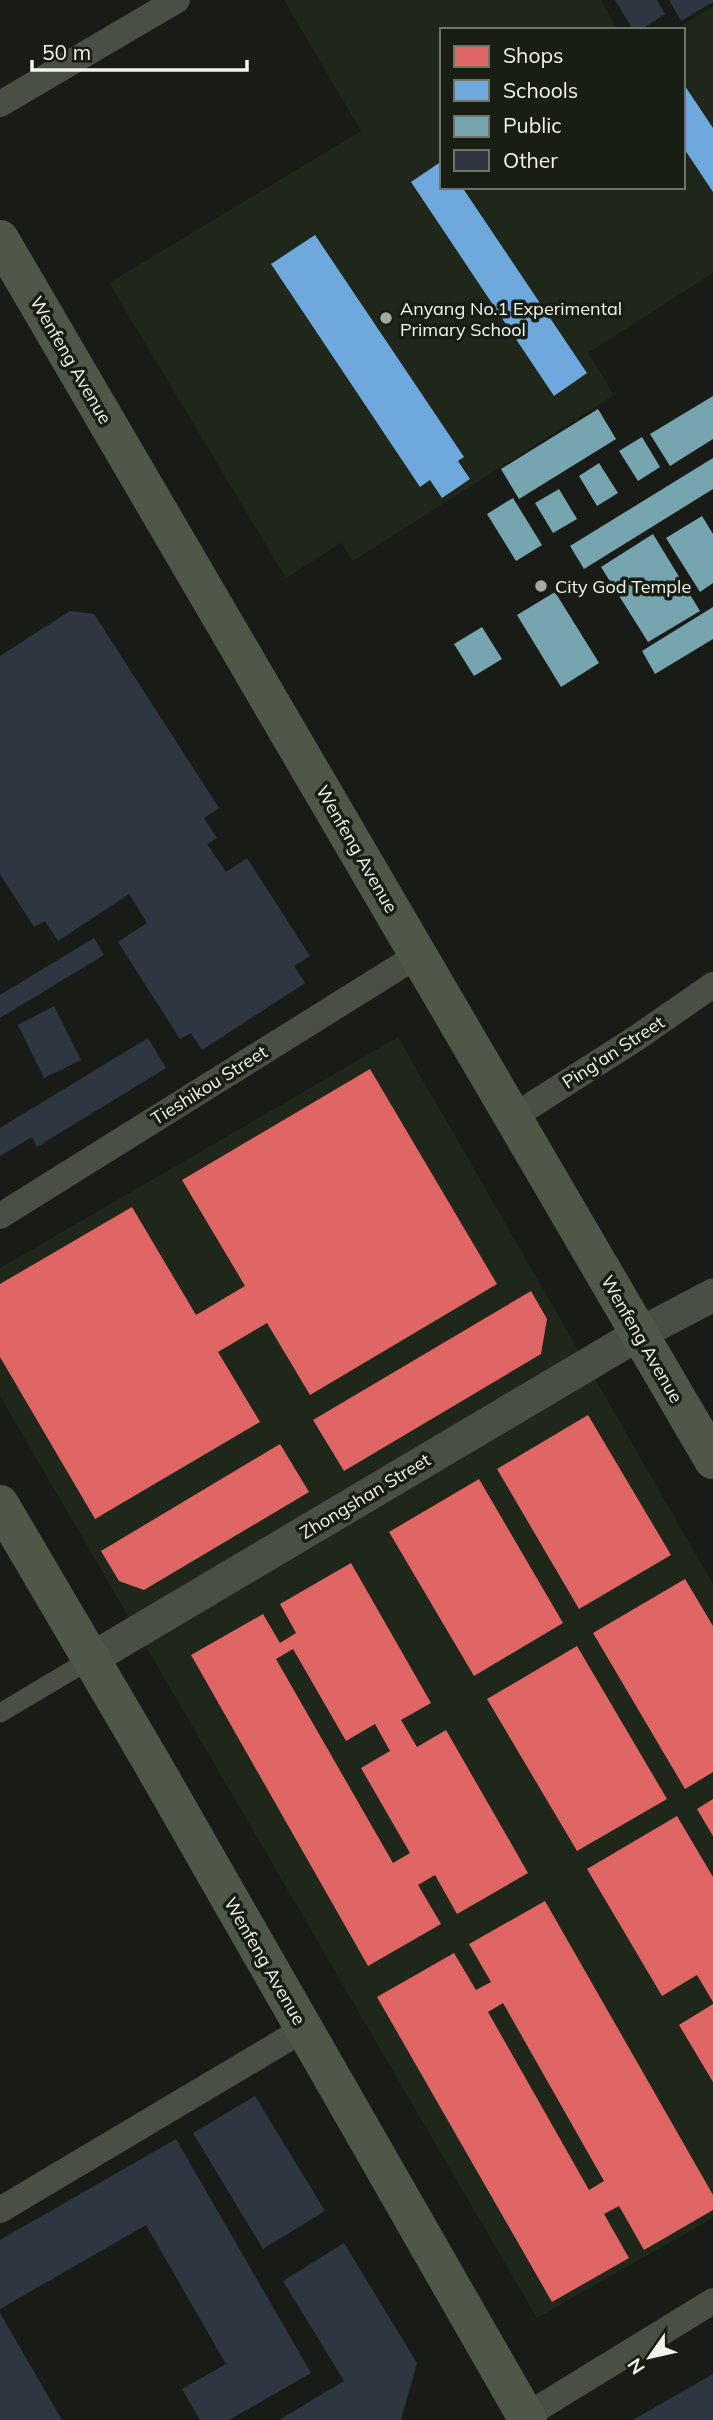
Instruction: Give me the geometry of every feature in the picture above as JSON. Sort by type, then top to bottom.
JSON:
[{"type":"main road","name":"Wenfeng Avenue","points":[[0,239],[713,1460]]},
{"type":"main road","name":"Wenfeng Avenue","points":[[0,1504],[304,2029],[524,2419]]},
{"type":"street","points":[[0,104],[177,0]]},
{"type":"street","name":"Tieshikou Street","points":[[0,1216],[418,955]]},
{"type":"street","name":"Ping'an Street","points":[[513,1117],[635,1039],[713,985]]},
{"type":"street","name":"Zhongshan Street","points":[[91,1659],[639,1334],[713,1295]]},
{"type":"street","points":[[0,1713],[91,1659]]},
{"type":"street","points":[[0,2210],[304,2029]]},
{"type":"street","points":[[524,2419],[713,2301]]},
{"type":"shaded area","name":"Anyang No.1 Experimental Primary School","points":[[284,0],[601,0],[617,28],[440,28],[440,189],[685,189],[685,28],[678,28],[713,6],[713,273],[588,353],[614,395],[353,561],[341,543],[286,578],[109,283],[361,131]]},
{"type":"shaded area","points":[[398,1037],[713,1584],[713,2218],[537,2318],[0,1396],[0,1268]]},
{"type":"building: Shops","points":[[370,1069],[497,1284],[310,1395],[267,1323],[218,1352],[260,1422],[95,1519],[0,1357],[0,1284],[132,1207],[196,1315],[245,1286],[182,1180]]},
{"type":"building: Shops","points":[[531,1291],[547,1319],[541,1354],[344,1471],[313,1420]]},
{"type":"building: Shops","points":[[588,1415],[671,1555],[579,1609],[497,1469]]},
{"type":"building: Shops","points":[[280,1444],[309,1492],[144,1590],[119,1581],[101,1551]]},
{"type":"building: Shops","points":[[479,1479],[563,1623],[474,1676],[389,1532]]},
{"type":"building: Shops","points":[[351,1563],[431,1703],[401,1720],[417,1747],[446,1730],[528,1873],[457,1914],[435,1875],[418,1885],[441,1924],[368,1966],[191,1655],[263,1614],[280,1643],[296,1633],[280,1604]],"holes":[[[293,1649],[346,1741],[375,1724],[390,1751],[361,1768],[410,1853],[393,1863],[276,1659]]]},
{"type":"building: Shops","points":[[685,1579],[713,1626],[713,1772],[685,1789],[593,1633]]},
{"type":"building: Shops","points":[[577,1646],[667,1799],[577,1851],[487,1699]]},
{"type":"building: Shops","points":[[713,1799],[713,1836],[697,1809]]},
{"type":"building: Shops","points":[[677,1816],[713,1877],[713,2002],[697,1975],[662,1996],[587,1869]]},
{"type":"building: Shops","points":[[545,1901],[713,2195],[713,2210],[644,2250],[619,2206],[604,2214],[629,2258],[552,2302],[377,1997],[454,1953],[476,1990],[491,1982],[469,1944]],"holes":[[[503,2003],[604,2181],[589,2190],[488,2012]]]},
{"type":"building: Shops","points":[[713,2004],[713,2082],[679,2025]]},
{"type":"building: Schools","points":[[685,86],[713,128],[713,192],[685,150]]},
{"type":"building: Schools","points":[[440,162],[440,189],[463,189],[587,373],[554,396],[411,182]]},
{"type":"building: Schools","points":[[315,235],[464,457],[458,461],[470,479],[442,498],[430,480],[420,487],[271,264]]},
{"type":"building: Public","points":[[713,396],[713,439],[670,466],[650,434]]},
{"type":"building: Public","points":[[598,409],[616,439],[519,499],[501,469]]},
{"type":"building: Public","points":[[642,437],[660,467],[638,481],[619,451]]},
{"type":"building: Public","points":[[713,458],[713,489],[584,569],[570,546]]},
{"type":"building: Public","points":[[599,463],[618,493],[597,506],[579,476]]},
{"type":"building: Public","points":[[559,489],[577,519],[553,533],[535,503]]},
{"type":"building: Public","points":[[513,498],[542,545],[516,561],[487,514]]},
{"type":"building: Public","points":[[702,516],[713,534],[713,583],[700,592],[666,538]]},
{"type":"building: Public","points":[[653,534],[700,611],[648,642],[601,567]]},
{"type":"building: Public","points":[[555,592],[599,663],[561,687],[517,615]]},
{"type":"building: Public","points":[[713,607],[713,639],[655,674],[642,651]]},
{"type":"building: Public","points":[[482,627],[502,659],[474,676],[454,644]]},
{"type":"building: Other","points":[[615,0],[657,0],[665,14],[643,28],[632,28]]},
{"type":"building: Other","points":[[669,0],[713,0],[713,2],[681,21]]},
{"type":"building: Other","points":[[70,611],[94,614],[219,808],[204,818],[217,838],[207,844],[226,872],[247,858],[310,956],[294,966],[305,983],[202,1050],[191,1033],[180,1039],[118,942],[147,923],[129,894],[58,941],[45,921],[34,927],[0,874],[0,656]]},
{"type":"building: Other","points":[[94,938],[104,955],[0,1018],[0,995]]},
{"type":"building: Other","points":[[54,1006],[81,1060],[44,1078],[18,1025]]},
{"type":"building: Other","points":[[148,1038],[166,1068],[37,1147],[32,1137],[0,1156],[0,1128]]},
{"type":"building: Other","points":[[255,2096],[325,2211],[263,2249],[193,2133]]},
{"type":"building: Other","points":[[176,2139],[311,2373],[229,2420],[200,2420],[182,2389],[226,2364],[146,2225],[0,2309],[0,2240]]},
{"type":"building: Other","points":[[344,2243],[417,2363],[401,2420],[279,2420],[344,2381],[283,2281]]},
{"type":"building: Other","points":[[0,2313],[62,2420],[0,2420]]},
{"type":"building: Other","points":[[713,2374],[713,2420],[633,2420]]},
{"type":"place","name":"Anyang No.1 Experimental Primary School","points":[[386,318]]},
{"type":"place","name":"City God Temple","points":[[541,586]]}]
